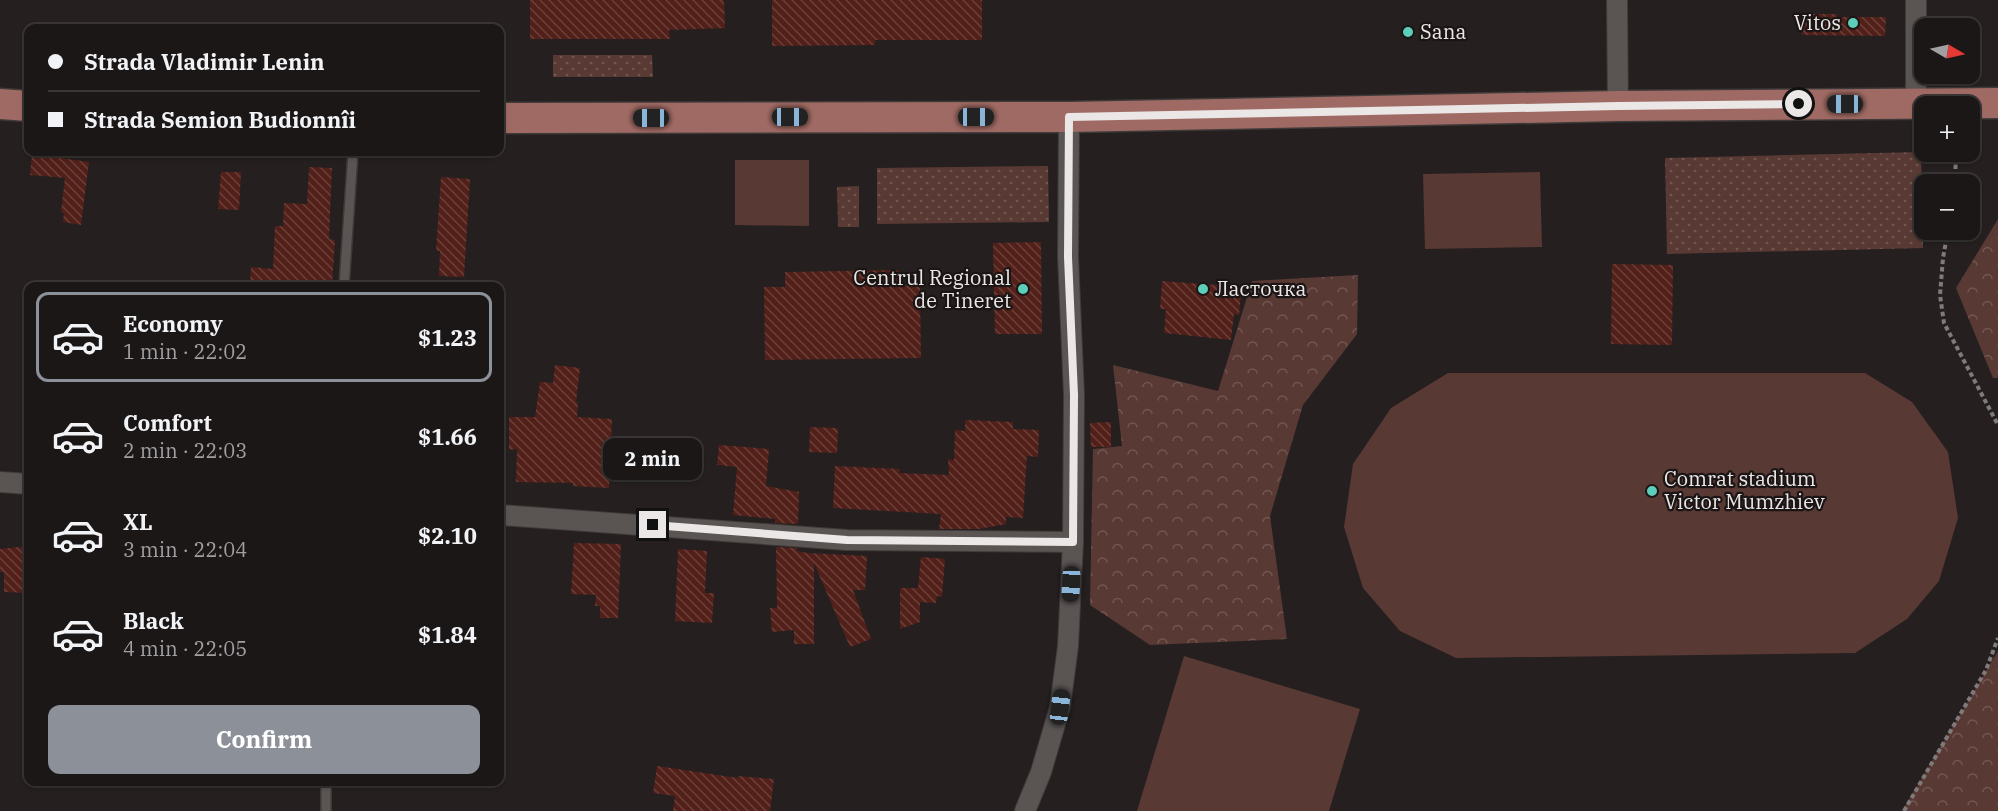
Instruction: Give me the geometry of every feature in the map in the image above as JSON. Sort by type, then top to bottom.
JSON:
[{"type":"main road","points":[[1980,103],[1998,103]]},
{"type":"main road","points":[[0,104],[24,106]]},
{"type":"main road","points":[[504,118],[1069,117],[1618,106],[1914,104]]},
{"type":"street","points":[[1617,0],[1618,106]]},
{"type":"street","points":[[1916,0],[1916,96]]},
{"type":"street","points":[[1025,811],[1041,772],[1060,707],[1068,646],[1073,542],[1074,395],[1068,257],[1069,117]]},
{"type":"street","points":[[0,482],[24,484]]},
{"type":"street","points":[[504,515],[847,540],[1073,542]]},
{"type":"lane","points":[[344,282],[353,156]]},
{"type":"lane","points":[[326,786],[326,811]]},
{"type":"path","points":[[1946,240],[1940,295],[1944,323],[1998,425]]},
{"type":"path","points":[[1904,811],[1986,670],[1998,639]]},
{"type":"green space","points":[[553,55],[652,55],[653,77],[553,77]]},
{"type":"green space","points":[[1914,152],[1914,162],[1921,162],[1921,174],[1914,174],[1914,240],[1923,240],[1923,248],[1667,254],[1665,158]]},
{"type":"green space","points":[[735,160],[809,160],[809,226],[735,225]]},
{"type":"green space","points":[[1048,166],[1049,222],[877,224],[877,168]]},
{"type":"green space","points":[[1540,172],[1542,247],[1425,249],[1423,174]]},
{"type":"green space","points":[[859,186],[859,227],[838,227],[837,187]]},
{"type":"green space","points":[[1998,219],[1998,378],[1993,378],[1956,288]]},
{"type":"green space","points":[[1358,275],[1357,334],[1303,405],[1270,516],[1287,639],[1150,645],[1090,605],[1093,449],[1122,446],[1113,365],[1218,391],[1252,281]]},
{"type":"green space","name":"Comrat stadium Victor Mumzhiev","points":[[1448,373],[1865,373],[1912,402],[1948,452],[1958,518],[1939,581],[1907,619],[1855,653],[1456,658],[1400,631],[1363,588],[1344,527],[1353,464],[1391,408]]},
{"type":"green space","points":[[1998,651],[1998,811],[1902,811]]},
{"type":"green space","points":[[1184,656],[1360,709],[1329,811],[1137,811]]},
{"type":"building","points":[[530,0],[724,0],[725,28],[669,30],[670,39],[530,39]]},
{"type":"building","points":[[772,0],[982,0],[982,40],[875,40],[875,45],[772,46]]},
{"type":"building","points":[[1802,14],[1886,17],[1885,36],[1802,35]]},
{"type":"building","points":[[32,156],[89,162],[81,225],[63,222],[64,213],[61,212],[65,178],[30,175]]},
{"type":"building","points":[[309,167],[332,168],[329,239],[335,240],[332,282],[250,282],[251,267],[273,269],[275,226],[283,226],[284,203],[307,204]]},
{"type":"building","points":[[221,172],[241,172],[239,210],[218,209]]},
{"type":"building","points":[[441,177],[470,179],[464,277],[439,276],[440,251],[436,251]]},
{"type":"building","points":[[1041,242],[1042,334],[995,334],[993,243]]},
{"type":"building","points":[[1612,264],[1673,265],[1672,345],[1611,344]]},
{"type":"building","points":[[899,270],[898,286],[920,285],[921,358],[765,360],[764,287],[785,287],[785,272]]},
{"type":"building","points":[[1162,281],[1242,287],[1239,315],[1234,314],[1231,340],[1164,333],[1166,309],[1160,309]]},
{"type":"building","points":[[555,365],[580,368],[576,402],[578,403],[577,417],[612,419],[609,488],[573,486],[573,483],[516,482],[517,449],[509,450],[509,417],[535,417],[540,382],[553,383]]},
{"type":"building","points":[[965,420],[1013,422],[1013,429],[1039,430],[1038,457],[1027,456],[1023,518],[1006,517],[1006,524],[979,529],[939,529],[941,514],[833,508],[835,466],[900,469],[899,473],[949,475],[948,459],[954,460],[955,430],[965,431]]},
{"type":"building","points":[[1111,422],[1111,447],[1091,447],[1090,423]]},
{"type":"building","points":[[810,427],[838,428],[837,453],[809,452]]},
{"type":"building","points":[[719,445],[769,449],[766,486],[799,492],[798,524],[775,523],[775,519],[733,515],[737,467],[717,465]]},
{"type":"building","points":[[574,543],[621,544],[618,618],[600,618],[600,606],[595,606],[596,595],[571,594]]},
{"type":"building","points":[[24,546],[24,593],[4,592],[4,572],[0,572],[0,549]]},
{"type":"building","points":[[776,547],[797,548],[797,551],[807,553],[867,556],[865,590],[853,590],[871,639],[850,647],[814,563],[814,644],[794,644],[794,630],[772,632],[770,608],[777,608]]},
{"type":"building","points":[[678,549],[707,551],[705,593],[714,593],[712,623],[675,621]]},
{"type":"building","points":[[921,557],[945,559],[942,597],[937,596],[936,603],[920,602],[920,622],[900,629],[900,588],[918,588]]},
{"type":"building","points":[[657,766],[738,778],[738,776],[774,779],[770,811],[673,811],[675,796],[653,793]]},
{"type":"place","name":"Vitos","points":[[1853,23]]},
{"type":"place","name":"Sana","points":[[1408,32]]},
{"type":"place","name":"Centrul Regional de Tineret","points":[[1023,289]]},
{"type":"place","name":"Ласточка","points":[[1203,289]]},
{"type":"place","name":"Comrat stadium Victor Mumzhiev","points":[[1652,491]]},
{"type":"route","points":[[653,525],[847,540],[1073,542],[1074,395],[1068,257],[1069,117],[1799,104]]}]
